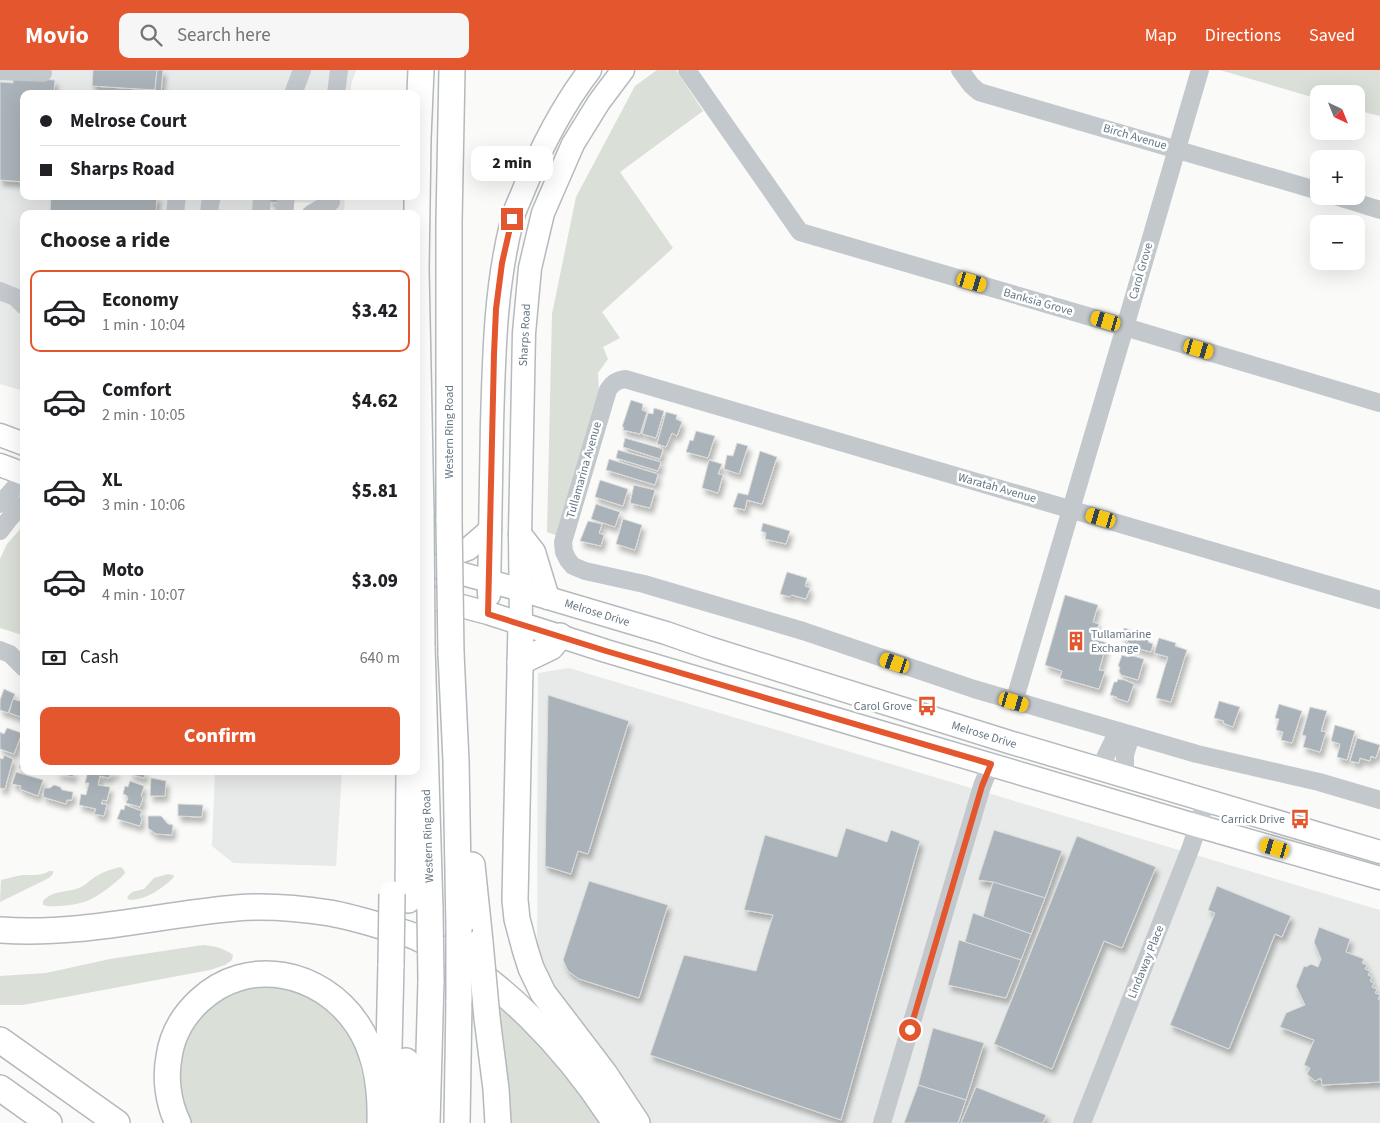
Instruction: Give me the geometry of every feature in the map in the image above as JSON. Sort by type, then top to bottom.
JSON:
[{"type":"highway","name":"Western Ring Road","points":[[420,93],[421,70]]},
{"type":"highway","name":"Western Ring Road","points":[[452,70],[449,221],[449,521],[459,929],[457,1123]]},
{"type":"highway","name":"Western Ring Road","points":[[420,464],[422,646],[431,981],[427,1123]]},
{"type":"highway","points":[[521,624],[515,900],[517,919],[531,968],[543,993],[604,1073],[637,1123]]},
{"type":"highway","points":[[520,662],[551,647],[560,636]]},
{"type":"highway","points":[[456,761],[471,852],[498,1123]]},
{"type":"highway","points":[[392,775],[400,897]]},
{"type":"highway","points":[[403,1123],[405,1081],[399,967],[400,897],[409,775]]},
{"type":"highway","points":[[0,930],[31,932],[64,931],[104,927],[196,912],[274,906],[311,910],[354,918],[400,932],[419,938],[449,953],[478,972],[512,1001],[538,1026],[579,1073],[615,1123]]},
{"type":"highway","points":[[386,1123],[399,967]]},
{"type":"highway","points":[[178,1123],[171,1105],[167,1074],[170,1050],[181,1023],[187,1014],[204,997],[224,984],[248,976],[281,974],[315,986],[336,1000],[357,1024],[365,1038],[375,1070],[380,1123]]},
{"type":"highway","points":[[0,1040],[117,1123]]},
{"type":"highway","points":[[0,1088],[49,1123]]},
{"type":"main road","points":[[488,614],[494,354],[496,309],[502,263],[512,219],[531,172],[553,128],[578,85],[590,70]]},
{"type":"main road","name":"Sharps Road","points":[[521,624],[520,534],[526,311],[530,268],[543,213],[573,144],[599,102],[623,70]]},
{"type":"main road","points":[[519,202],[543,213]]},
{"type":"main road","points":[[0,433],[20,430]]},
{"type":"main road","points":[[0,433],[20,442]]},
{"type":"main road","points":[[0,465],[20,474]]},
{"type":"main road","points":[[442,568],[451,556],[468,548],[490,530]]},
{"type":"main road","points":[[520,534],[534,552],[548,598]]},
{"type":"main road","name":"Melrose Drive","points":[[420,562],[666,633],[885,704],[1099,770],[1125,776],[1380,852]]},
{"type":"main road","name":"Melrose Drive","points":[[420,595],[1198,826],[1380,878]]},
{"type":"main road","points":[[877,730],[885,704]]},
{"type":"street","points":[[294,90],[302,70]]},
{"type":"street","points":[[303,90],[308,70]]},
{"type":"street","name":"Banksia Grove","points":[[687,70],[800,232],[1380,403]]},
{"type":"street","name":"Birch Avenue","points":[[960,70],[971,86],[979,92],[1310,189]]},
{"type":"street","name":"Carol Grove","points":[[1014,702],[1200,70]]},
{"type":"street","points":[[0,71],[43,73]]},
{"type":"street","points":[[337,90],[339,71]]},
{"type":"street","points":[[1364,205],[1380,210]]},
{"type":"street","points":[[0,291],[15,297],[20,302]]},
{"type":"street","name":"Waratah Avenue","points":[[615,382],[618,380],[631,380],[1380,600]]},
{"type":"street","name":"Tullamarina Avenue","points":[[615,382],[610,385],[606,396],[563,542],[564,552],[573,566],[585,571],[644,584],[803,631],[1014,702]]},
{"type":"street","points":[[0,504],[20,481]]},
{"type":"street","points":[[0,531],[20,508]]},
{"type":"street","points":[[0,650],[10,654],[20,664]]},
{"type":"street","points":[[1014,702],[1196,754],[1318,782],[1380,800]]},
{"type":"street","points":[[1099,770],[1124,733]]},
{"type":"street","points":[[1124,733],[1125,776]]},
{"type":"street","points":[[882,1123],[982,786],[991,764]]},
{"type":"street","name":"Lindaway Place","points":[[1082,1123],[1191,846],[1206,801]]},
{"type":"shaded area","points":[[0,70],[356,70],[351,90],[20,90],[20,200],[345,200],[344,210],[324,210],[324,203],[254,201],[254,210],[20,210],[20,390],[0,384]]},
{"type":"shaded area","points":[[657,70],[676,70],[703,111],[620,172],[673,248],[602,312],[620,338],[603,347],[608,359],[598,373],[599,392],[558,536],[547,532],[552,314],[576,197],[635,86]]},
{"type":"shaded area","points":[[1220,70],[1380,70],[1380,116],[1365,112],[1365,85],[1310,85],[1310,96]]},
{"type":"shaded area","points":[[20,529],[20,634],[0,628],[0,559],[7,544]]},
{"type":"shaded area","points":[[569,668],[1380,910],[1380,1123],[646,1123],[537,969],[538,673]]},
{"type":"shaded area","points":[[215,775],[342,775],[336,866],[233,863],[212,846]]},
{"type":"shaded area","points":[[121,867],[125,873],[107,889],[91,899],[65,906],[43,905],[43,901],[47,897],[55,893],[74,890],[102,873]]},
{"type":"shaded area","points":[[53,871],[53,874],[49,878],[0,902],[1,880],[21,875],[37,875]]},
{"type":"shaded area","points":[[168,874],[174,877],[154,893],[142,898],[130,900],[127,898],[132,892],[144,889],[154,878]]},
{"type":"shaded area","points":[[203,945],[226,951],[233,955],[232,960],[225,965],[210,970],[23,1005],[0,1005],[0,976],[46,973],[110,959]]},
{"type":"shaded area","points":[[260,985],[291,990],[305,995],[330,1010],[340,1021],[349,1033],[357,1051],[368,1098],[370,1123],[192,1123],[190,1121],[182,1105],[174,1074],[195,1015],[231,993]]},
{"type":"shaded area","points":[[500,1004],[557,1062],[603,1123],[504,1123]]},
{"type":"building","points":[[93,70],[157,70],[155,90],[92,86]]},
{"type":"building","points":[[157,70],[163,70],[161,90],[155,90]]},
{"type":"building","points":[[13,78],[55,80],[54,90],[20,90],[20,182],[0,180],[0,82],[13,83]]},
{"type":"building","points":[[51,200],[157,200],[156,210],[50,210]]},
{"type":"building","points":[[269,200],[281,200],[281,203],[269,202]]},
{"type":"building","points":[[631,400],[643,404],[642,410],[647,412],[640,434],[623,430],[624,427],[622,427]]},
{"type":"building","points":[[654,408],[664,411],[656,438],[642,434],[648,413],[653,414]]},
{"type":"building","points":[[666,412],[677,415],[676,419],[682,422],[677,436],[672,433],[666,447],[657,444]]},
{"type":"building","points":[[696,431],[715,436],[708,458],[686,452],[690,440],[693,441]]},
{"type":"building","points":[[625,438],[663,449],[660,459],[623,447]]},
{"type":"building","points":[[737,443],[748,446],[739,474],[724,469],[727,455],[733,456]]},
{"type":"building","points":[[618,450],[661,462],[658,471],[616,458]]},
{"type":"building","points":[[760,451],[777,457],[762,504],[747,500],[745,510],[733,507],[738,493],[748,495]]},
{"type":"building","points":[[609,459],[658,474],[655,485],[606,470]]},
{"type":"building","points":[[709,460],[722,464],[718,474],[723,475],[718,493],[702,488]]},
{"type":"building","points":[[600,480],[628,489],[623,506],[595,497]]},
{"type":"building","points":[[634,485],[655,490],[650,508],[630,503]]},
{"type":"building","points":[[596,504],[620,512],[615,527],[591,519]]},
{"type":"building","points":[[623,519],[642,525],[635,550],[616,544]]},
{"type":"building","points":[[588,521],[602,524],[599,533],[604,535],[601,546],[580,541]]},
{"type":"building","points":[[763,523],[790,531],[786,544],[765,539],[766,533],[761,531]]},
{"type":"building","points":[[787,572],[807,578],[805,586],[810,588],[806,599],[780,594]]},
{"type":"building","name":"Tullamarine Exchange","points":[[1065,595],[1098,605],[1093,622],[1099,624],[1094,639],[1107,643],[1099,670],[1105,671],[1099,689],[1060,678],[1062,671],[1045,665]]},
{"type":"building","points":[[1124,628],[1142,633],[1141,637],[1153,644],[1151,652],[1128,646],[1128,639],[1121,637]]},
{"type":"building","points":[[1159,638],[1176,643],[1175,646],[1187,650],[1171,702],[1156,698],[1168,657],[1154,653]]},
{"type":"building","points":[[1122,655],[1144,659],[1138,680],[1121,675],[1120,667],[1118,666]]},
{"type":"building","points":[[1118,679],[1134,684],[1128,702],[1110,695],[1114,682],[1117,682]]},
{"type":"building","points":[[4,689],[15,694],[8,713],[0,710],[0,700]]},
{"type":"building","points":[[548,695],[629,721],[588,854],[578,851],[571,874],[545,866]]},
{"type":"building","points":[[13,699],[20,701],[20,717],[9,713]]},
{"type":"building","points":[[1219,701],[1240,707],[1233,727],[1223,723],[1224,721],[1214,718]]},
{"type":"building","points":[[1279,704],[1302,711],[1292,743],[1281,740],[1283,732],[1276,730],[1279,719],[1275,718]]},
{"type":"building","points":[[1310,707],[1327,711],[1321,731],[1326,732],[1320,752],[1303,747],[1306,736],[1302,735]]},
{"type":"building","points":[[1335,725],[1355,731],[1347,760],[1337,757],[1340,744],[1331,741]]},
{"type":"building","points":[[7,728],[20,732],[20,738],[14,754],[0,749],[0,732],[4,734]]},
{"type":"building","points":[[1357,738],[1380,745],[1376,758],[1371,756],[1370,761],[1360,758],[1359,763],[1350,761]]},
{"type":"building","points":[[4,755],[13,759],[5,789],[0,788],[0,758],[3,759]]},
{"type":"building","points":[[16,772],[20,775],[43,780],[38,796],[20,789],[21,786],[12,784]]},
{"type":"building","points":[[87,775],[110,775],[109,778],[100,776],[98,785],[110,787],[107,801],[103,800],[101,804],[107,804],[104,816],[94,814],[96,809],[79,805],[81,794],[86,795],[89,783],[85,783]]},
{"type":"building","points":[[134,775],[144,775],[144,778]]},
{"type":"building","points":[[151,778],[166,781],[165,796],[150,796]]},
{"type":"building","points":[[130,781],[144,786],[140,807],[126,803],[128,798],[123,794],[125,786],[128,787]]},
{"type":"building","points":[[54,785],[62,790],[73,792],[72,800],[67,800],[66,804],[43,797],[44,788],[50,788]]},
{"type":"building","points":[[178,804],[203,805],[202,817],[178,816]]},
{"type":"building","points":[[125,805],[142,811],[140,826],[117,819],[121,809],[124,810]]},
{"type":"building","points":[[148,816],[161,816],[168,824],[173,825],[172,835],[156,834],[148,828]]},
{"type":"building","points":[[846,828],[887,842],[891,830],[920,841],[841,1120],[650,1055],[684,955],[756,971],[773,915],[744,910],[765,835],[837,857]]},
{"type":"building","points":[[994,830],[1062,851],[1045,898],[993,882],[978,880]]},
{"type":"building","points":[[1077,836],[1156,867],[1122,948],[1104,941],[1052,1069],[994,1044]]},
{"type":"building","points":[[589,881],[668,905],[639,998],[579,979],[568,971],[563,960]]},
{"type":"building","points":[[993,882],[1045,898],[1031,934],[983,917]]},
{"type":"building","points":[[1217,886],[1291,916],[1282,937],[1275,934],[1229,1049],[1170,1025],[1215,913],[1208,910]]},
{"type":"building","points":[[973,913],[1031,934],[1021,960],[965,942]]},
{"type":"building","points":[[1319,927],[1350,939],[1346,952],[1364,959],[1362,963],[1367,965],[1365,969],[1370,971],[1368,975],[1372,977],[1370,981],[1374,983],[1372,987],[1377,989],[1375,993],[1380,995],[1378,999],[1380,1000],[1380,1082],[1322,1085],[1321,1078],[1315,1081],[1307,1074],[1310,1068],[1304,1065],[1314,1040],[1280,1027],[1286,1013],[1305,1005],[1296,986],[1304,966],[1306,967],[1311,964],[1318,967],[1321,959],[1314,942]]},
{"type":"building","points":[[959,940],[1021,960],[1006,998],[948,985]]},
{"type":"building","points":[[933,1028],[984,1043],[966,1100],[918,1085]]},
{"type":"building","points":[[918,1085],[966,1100],[958,1123],[904,1123]]},
{"type":"building","points":[[976,1087],[1046,1115],[1043,1123],[961,1123]]},
{"type":"place","name":"Tullamarine Exchange","points":[[1076,641]]},
{"type":"place","name":"Carol Grove","points":[[927,706]]},
{"type":"place","name":"Carrick Drive","points":[[1300,819]]},
{"type":"route","points":[[512,219],[502,263],[496,309],[488,614],[606,651],[991,764],[982,786],[910,1030]]}]
